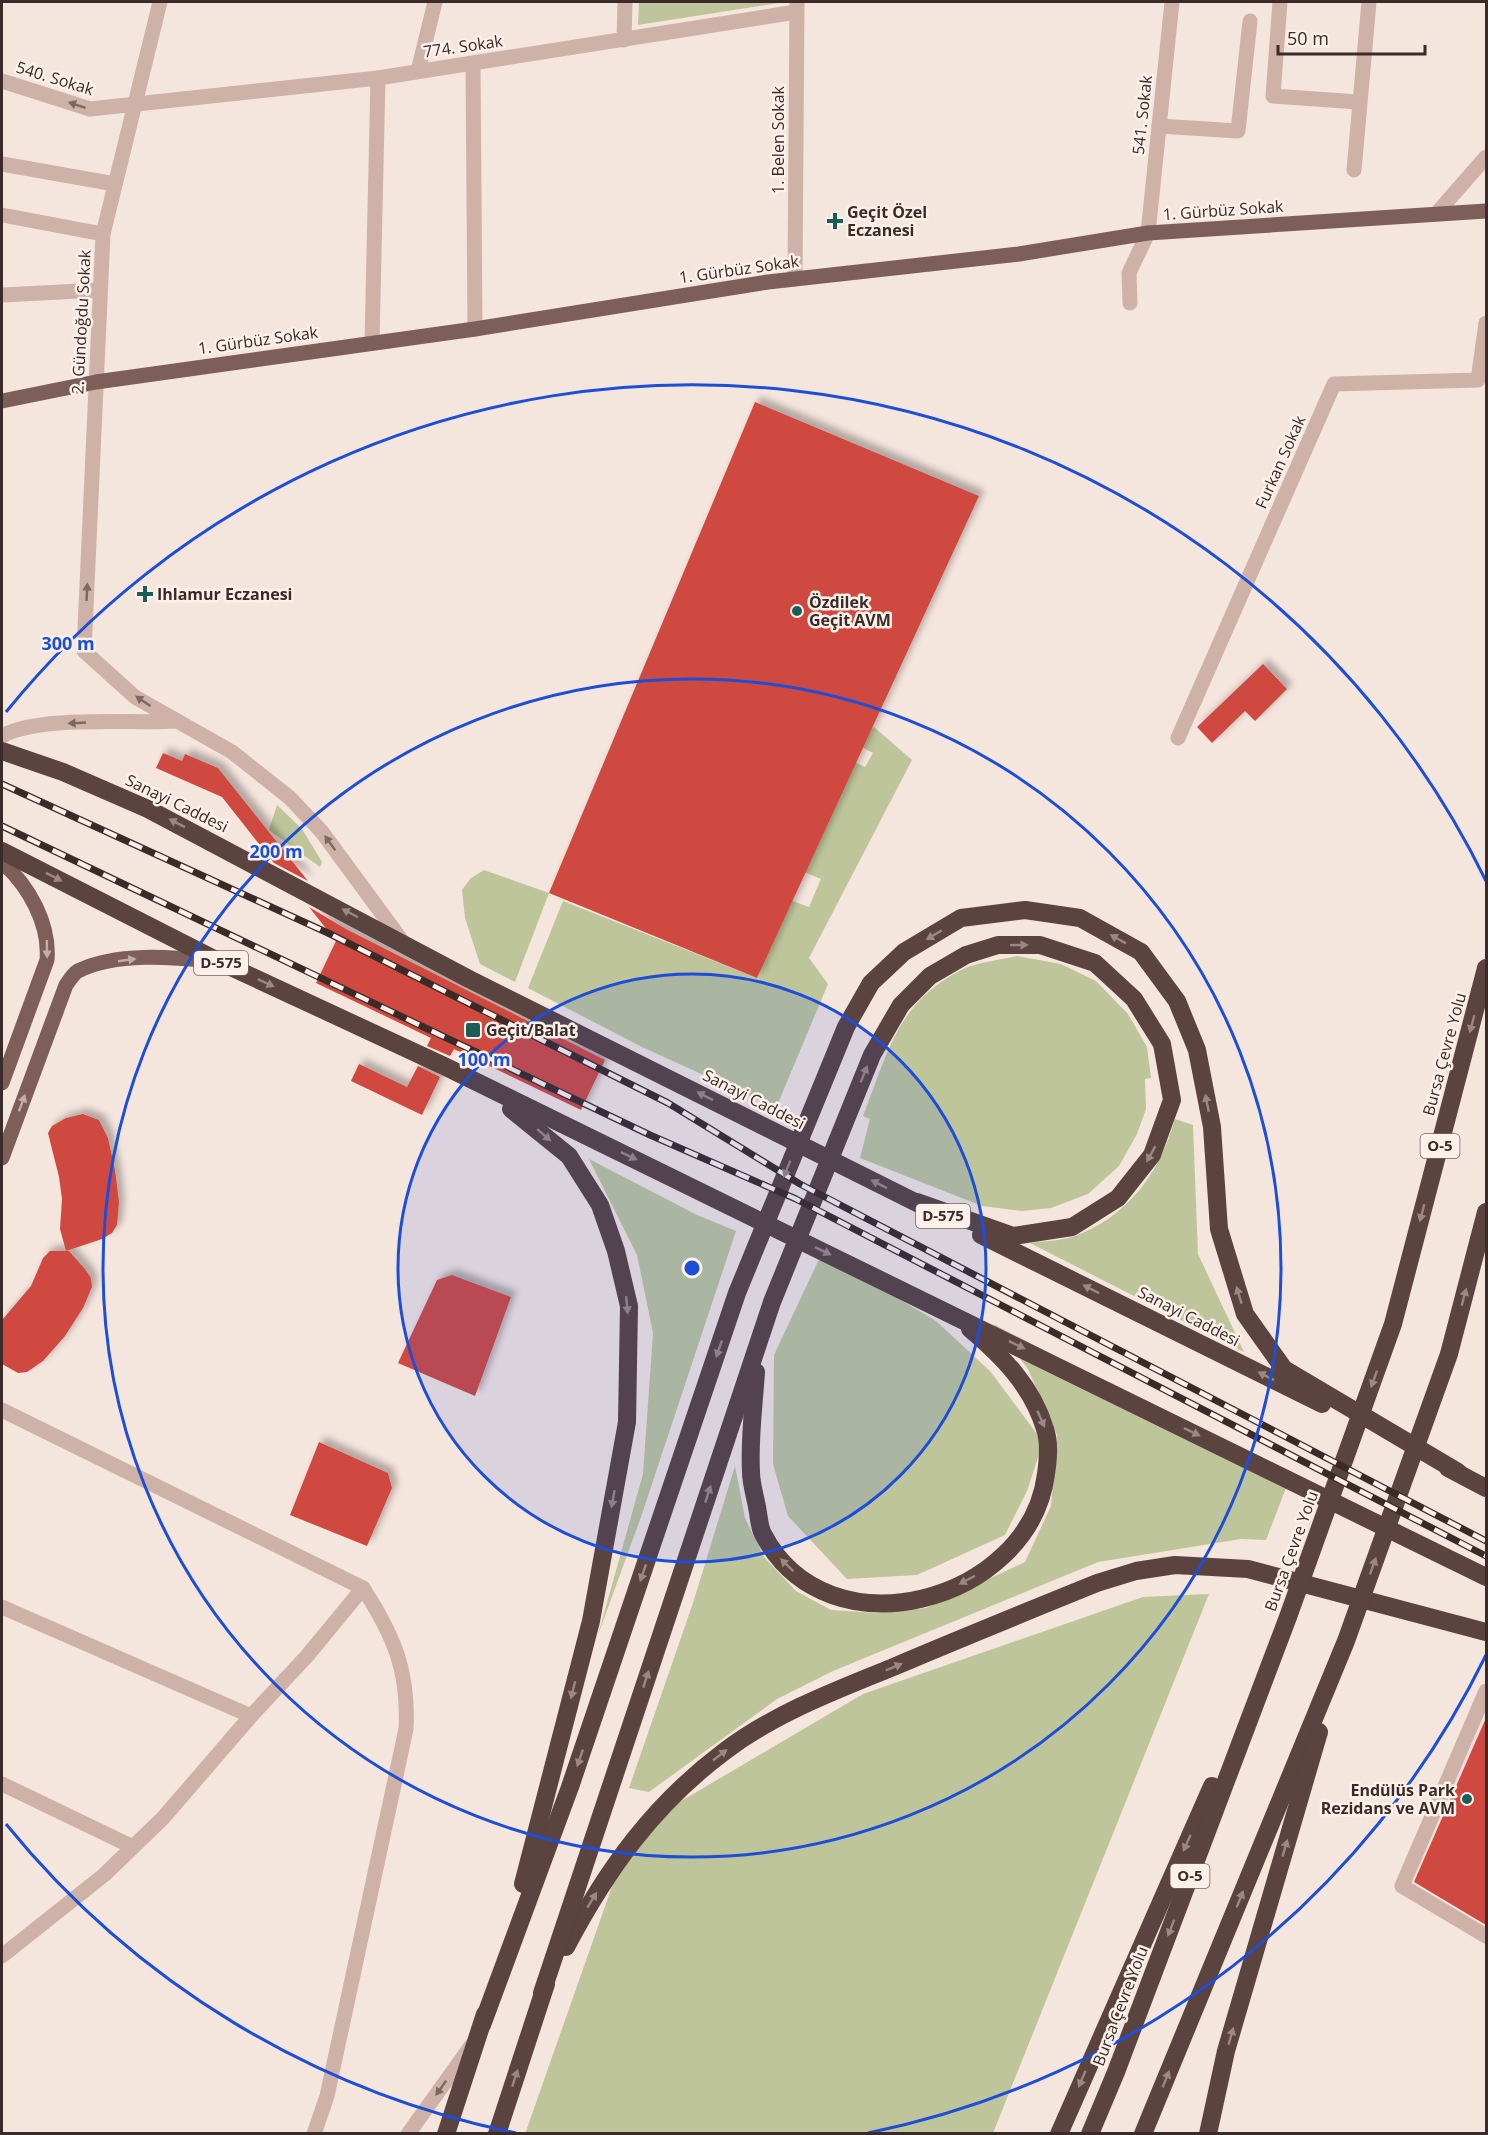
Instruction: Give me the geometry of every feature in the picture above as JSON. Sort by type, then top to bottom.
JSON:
[{"type":"highway","name":"Sanayi Caddesi","points":[[2,751],[63,772],[148,809],[402,941],[469,979],[1486,1488]]},
{"type":"highway","name":"D-575","points":[[2,851],[218,961],[444,1066],[950,1312],[1486,1577]]},
{"type":"highway","points":[[478,2033],[570,1787],[737,1293],[846,1027],[871,983],[904,952],[962,918],[1025,910],[1080,918],[1142,952],[1177,1001],[1197,1050],[1212,1127],[1219,1229],[1245,1314],[1284,1369],[1458,1472]]},
{"type":"highway","points":[[497,2133],[772,1302],[872,1055],[901,1005],[930,976],[966,955],[998,945],[1040,945],[1095,963],[1134,999],[1162,1044],[1172,1100],[1152,1155],[1118,1198],[1072,1227],[1013,1236],[917,1202]]},
{"type":"highway","name":"Bursa Çevre Yolu","points":[[1090,2133],[1116,2072],[1288,1617],[1393,1324],[1486,968]]},
{"type":"highway","points":[[444,1066],[525,1117],[569,1156],[600,1205],[616,1251],[629,1306],[627,1422],[591,1621],[514,1920],[446,2133]]},
{"type":"highway","points":[[1143,2133],[1346,1641],[1449,1354],[1486,1212]]},
{"type":"highway","points":[[757,1348],[751,1472],[762,1533],[778,1556],[799,1576],[848,1602],[885,1605],[925,1599],[971,1579],[1012,1550],[1031,1522],[1044,1491],[1048,1460],[1046,1431],[1030,1394],[1007,1361],[950,1312]]},
{"type":"highway","points":[[542,1993],[589,1903],[619,1857],[688,1781],[726,1750],[789,1712],[1097,1584],[1136,1571],[1175,1565],[1248,1569],[1486,1632]]},
{"type":"highway","points":[[1059,2133],[1288,1617]]},
{"type":"highway","points":[[1208,2133],[1226,2051],[1346,1641]]},
{"type":"main road","name":"1. Gürbüz Sokak","points":[[2,401],[96,382],[475,329],[795,279],[1019,254],[1148,233],[1486,211]]},
{"type":"main road","points":[[2,862],[16,875],[40,915],[48,942],[47,960],[2,1079]]},
{"type":"main road","points":[[2,1158],[66,985],[77,972],[114,962],[158,956],[218,961]]},
{"type":"street","name":"2. Gündoğdu Sokak","points":[[160,2],[103,234],[84,651],[135,697],[177,721]]},
{"type":"street","points":[[418,71],[435,2]]},
{"type":"street","points":[[624,40],[625,2]]},
{"type":"street","name":"541. Sokak","points":[[1130,303],[1129,273],[1148,233],[1172,2]]},
{"type":"street","points":[[1280,2],[1273,96],[1358,102]]},
{"type":"street","points":[[1354,170],[1358,102],[1369,2]]},
{"type":"street","name":"774. Sokak","points":[[134,105],[378,78],[473,64],[624,40],[796,7]]},
{"type":"street","name":"1. Belen Sokak","points":[[795,279],[796,7]]},
{"type":"street","points":[[1159,126],[1238,131],[1250,21]]},
{"type":"street","points":[[473,64],[475,329]]},
{"type":"street","points":[[372,342],[378,78]]},
{"type":"street","name":"540. Sokak","points":[[2,81],[90,109],[134,105]]},
{"type":"street","points":[[1437,213],[1486,157]]},
{"type":"street","points":[[2,164],[115,184]]},
{"type":"street","points":[[2,215],[103,234]]},
{"type":"street","points":[[2,295],[99,290]]},
{"type":"street","name":"Furkan Sokak","points":[[1178,738],[1334,384],[1478,380],[1486,323]]},
{"type":"street","points":[[2,736],[10,731],[61,724],[177,721],[232,752],[290,798],[322,832],[402,941]]},
{"type":"street","points":[[2,1410],[363,1588],[385,1622],[396,1646],[405,1685],[406,1729],[327,2097],[314,2133]]},
{"type":"street","points":[[2,1956],[77,1897],[163,1818],[251,1716],[307,1656],[363,1588]]},
{"type":"street","points":[[2,1608],[251,1716]]},
{"type":"street","points":[[1486,1691],[1402,1886],[1486,1936]]},
{"type":"street","points":[[2,1784],[133,1847]]},
{"type":"street","points":[[408,2133],[478,2033]]},
{"type":"green space","points":[[639,2],[785,2],[638,25]]},
{"type":"green space","points":[[874,727],[912,760],[809,958],[828,984],[776,1108],[642,1047],[528,988],[563,901],[757,978],[790,900],[809,907],[821,879],[802,871],[850,760],[865,767],[873,753],[856,744]]},
{"type":"green space","points":[[277,805],[302,829],[322,862],[320,867],[269,830]]},
{"type":"green space","points":[[484,870],[549,893],[515,982],[480,964],[465,918],[462,890],[471,878]]},
{"type":"green space","points":[[1017,956],[1061,964],[1096,981],[1128,1014],[1147,1047],[1151,1078],[1145,1079],[1146,1109],[1137,1134],[1119,1166],[1088,1194],[1051,1208],[1022,1211],[982,1206],[860,1158],[870,1119],[863,1116],[888,1050],[909,1013],[941,982],[963,969]]},
{"type":"green space","points":[[1175,1119],[1193,1125],[1198,1254],[1244,1352],[1030,1243],[1072,1237],[1092,1229],[1125,1206],[1150,1175],[1160,1158]]},
{"type":"green space","points":[[589,1159],[697,1215],[736,1231],[641,1517],[598,1635],[643,1474],[653,1333],[637,1255]]},
{"type":"green space","points":[[822,1253],[936,1321],[990,1371],[1043,1442],[1027,1491],[1005,1535],[917,1575],[847,1579],[788,1516],[773,1464],[774,1355]]},
{"type":"green space","points":[[993,1324],[1245,1454],[1289,1480],[1266,1540],[1241,1539],[1098,1562],[833,1671],[777,1699],[649,1792],[629,1788],[693,1603],[735,1466],[745,1518],[764,1557],[796,1591],[831,1610],[877,1613],[926,1608],[1025,1562],[1051,1506],[1057,1435],[1028,1369]]},
{"type":"green space","points":[[1209,1594],[993,2133],[525,2134],[615,1878],[671,1807],[863,1694],[1143,1597]]},
{"type":"building","name":"Özdilek Geçit AVM","points":[[755,402],[979,496],[757,978],[549,893]]},
{"type":"building","points":[[1263,664],[1287,689],[1255,721],[1245,711],[1212,743],[1197,727]]},
{"type":"building","points":[[163,753],[182,761],[185,754],[218,768],[308,881],[274,863],[222,797],[156,768]]},
{"type":"building","points":[[309,907],[346,929],[605,1060],[581,1110],[454,1049],[450,1056],[427,1046],[431,1038],[316,983],[336,941]]},
{"type":"building","points":[[359,1064],[407,1087],[418,1066],[440,1077],[422,1115],[351,1081]]},
{"type":"building","points":[[83,1114],[99,1120],[108,1138],[119,1202],[117,1225],[112,1233],[102,1239],[66,1251],[60,1229],[62,1199],[59,1177],[48,1133],[52,1126],[66,1118]]},
{"type":"building","points":[[50,1251],[69,1251],[91,1278],[92,1287],[83,1308],[65,1336],[43,1361],[27,1372],[18,1373],[2,1364],[2,1320],[31,1286],[43,1258]]},
{"type":"building","points":[[452,1275],[511,1297],[475,1396],[398,1363],[437,1280]]},
{"type":"building","points":[[319,1442],[388,1473],[392,1488],[367,1546],[290,1515]]},
{"type":"building","name":"Endülüs Park Rezidans ve AVM","points":[[1486,1718],[1486,1925],[1414,1882]]},
{"type":"railway","points":[[2,784],[328,933],[668,1103],[800,1184],[1486,1541]]},
{"type":"railway","points":[[2,826],[650,1135],[796,1199],[1486,1556]]},
{"type":"place","name":"Geçit Özel Eczanesi","points":[[835,221]]},
{"type":"place","name":"Ihlamur Eczanesi","points":[[145,594]]},
{"type":"place","name":"Özdilek Geçit AVM","points":[[797,611]]},
{"type":"place","name":"Geçit/Balat","points":[[473,1030]]},
{"type":"place","name":"Endülüs Park Rezidans ve AVM","points":[[1467,1799]]}]
